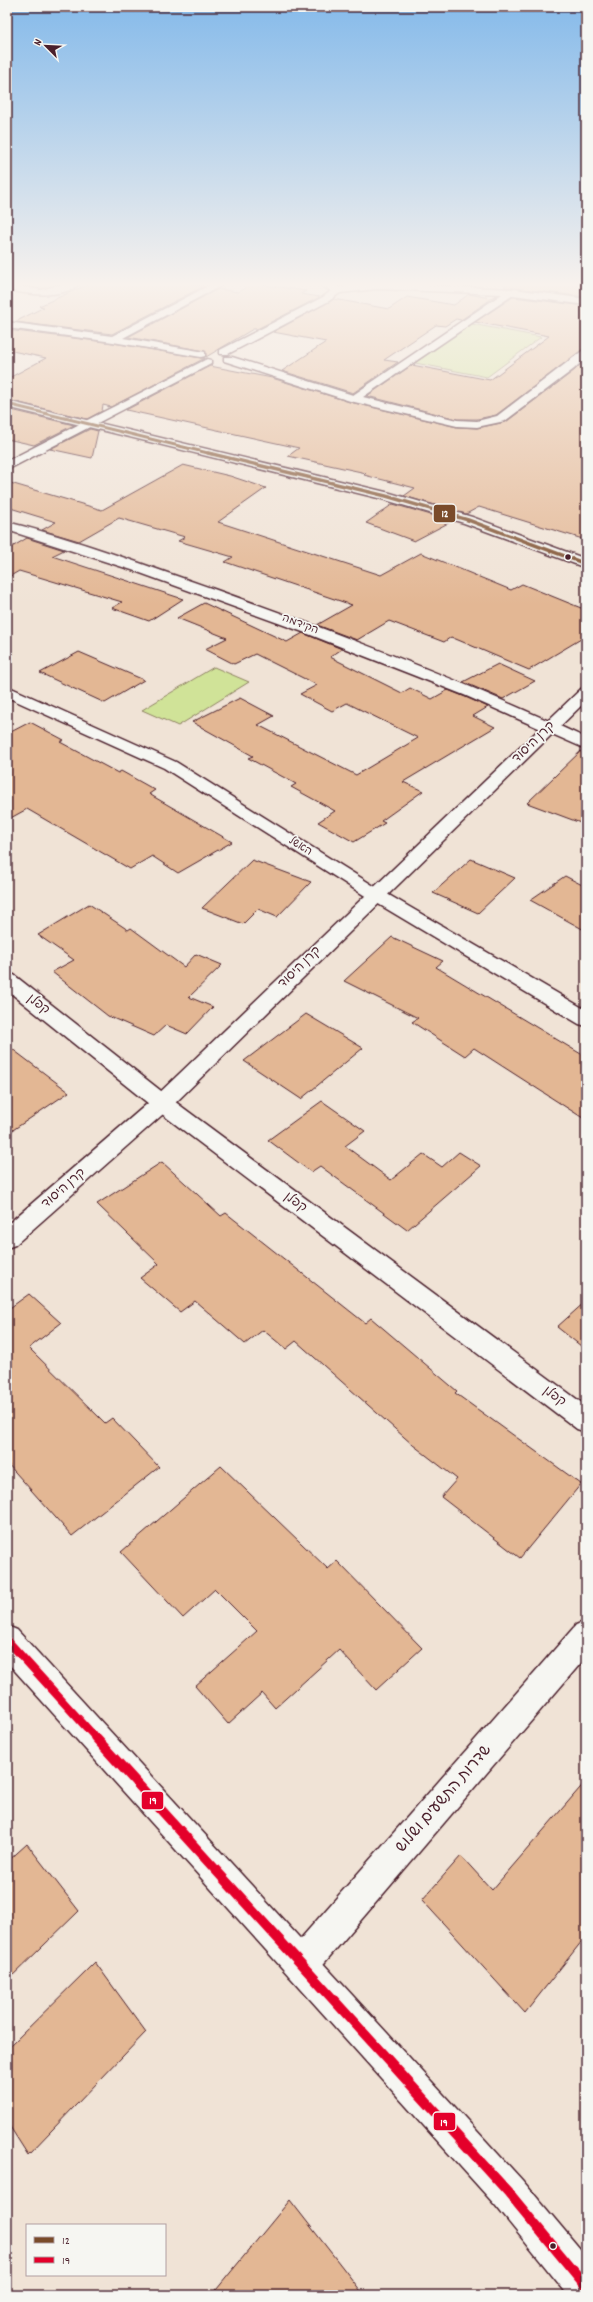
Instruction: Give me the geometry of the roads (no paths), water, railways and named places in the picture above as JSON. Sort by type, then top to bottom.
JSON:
[{"type":"street","points":[[7,466],[89,424],[150,390]]},
{"type":"street","points":[[327,390],[354,399],[457,423],[477,424],[502,419],[539,390]]},
{"type":"street","points":[[354,399],[367,390]]},
{"type":"street","points":[[7,404],[386,496],[468,520],[586,564]]},
{"type":"street","name":"הקידמה","points":[[7,526],[86,549],[234,600],[409,668],[551,727],[586,744]]},
{"type":"street","name":"האשל","points":[[7,691],[170,765],[376,895],[586,1019]]},
{"type":"street","name":"קרן היסוד","points":[[8,1239],[162,1103],[586,692]]},
{"type":"street","name":"קפלן","points":[[7,980],[162,1103],[586,1421]]},
{"type":"street","name":"שדרות התשעים ושלוש","points":[[301,1964],[586,1635]]},
{"type":"street","points":[[7,1640],[509,2193],[586,2286]]}]
